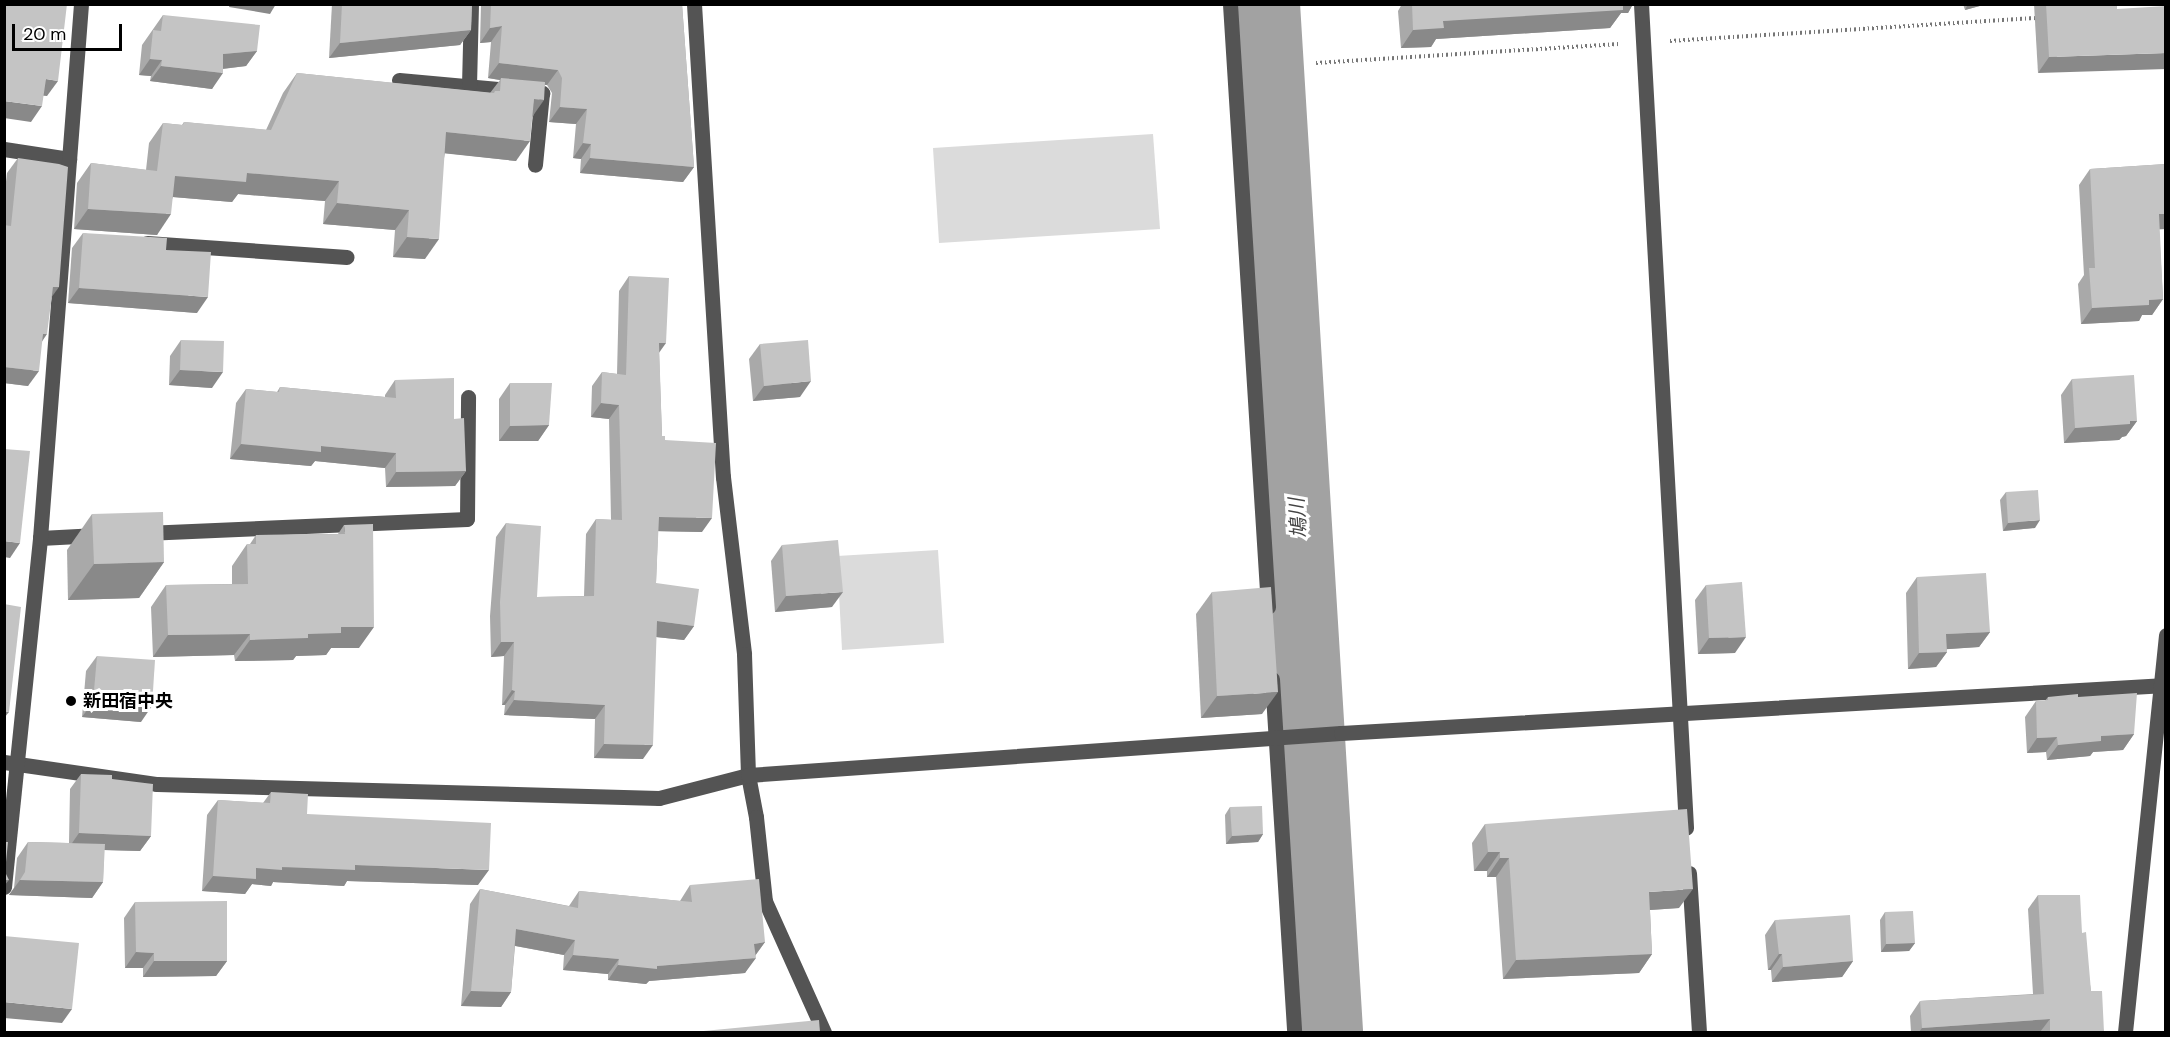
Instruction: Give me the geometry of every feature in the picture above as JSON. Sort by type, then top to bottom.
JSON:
[{"type":"street","points":[[4,887],[11,763],[40,538],[69,238],[69,159],[81,4]]},
{"type":"street","points":[[469,86],[471,4]]},
{"type":"street","points":[[694,4],[723,477],[744,654],[748,775],[756,817],[765,901],[824,1032]]},
{"type":"street","points":[[1230,4],[1269,620]]},
{"type":"street","points":[[1641,4],[1679,713],[1699,1032]]},
{"type":"street","points":[[399,80],[542,93],[535,165]]},
{"type":"street","points":[[4,149],[69,159]]},
{"type":"street","points":[[134,243],[346,257]]},
{"type":"street","points":[[135,534],[467,519],[468,397]]},
{"type":"street","points":[[40,538],[111,535]]},
{"type":"street","points":[[2125,1032],[2163,686],[2166,635]]},
{"type":"street","points":[[1272,667],[1283,738],[1294,1032]]},
{"type":"street","points":[[11,763],[157,784],[658,798],[748,775],[1341,733],[2163,686]]},
{"type":"path","points":[[1316,63],[2047,18]]},
{"type":"shaded area","points":[[1153,134],[1160,229],[939,243],[933,148]]},
{"type":"shaded area","points":[[938,550],[944,643],[842,650],[837,556]]},
{"type":"building","points":[[4,4],[67,4],[58,81],[46,79],[42,106],[4,101]]},
{"type":"building","points":[[342,4],[472,4],[471,30],[340,43]]},
{"type":"building","points":[[491,4],[682,4],[694,167],[590,158],[591,144],[583,143],[587,109],[560,107],[562,78],[558,70],[499,63],[502,26],[490,28]]},
{"type":"building","points":[[1412,4],[1623,4],[1623,10],[1443,21],[1444,28],[1413,30]]},
{"type":"building","points":[[2046,4],[2117,4],[2117,9],[2166,6],[2166,53],[2049,57]]},
{"type":"building","points":[[163,15],[260,25],[257,51],[223,54],[223,73],[161,66],[162,60],[150,59],[153,30],[161,31]]},
{"type":"building","points":[[297,73],[494,93],[500,91],[501,78],[545,82],[544,100],[534,99],[530,141],[446,132],[439,239],[407,237],[409,210],[337,203],[339,181],[247,173],[246,182],[175,176],[171,214],[88,209],[91,163],[157,171],[163,123],[183,125],[184,122],[271,130]]},
{"type":"building","points":[[18,158],[68,167],[59,287],[53,287],[47,334],[43,334],[39,371],[4,367],[4,225],[11,226]]},
{"type":"building","points":[[2166,164],[2166,214],[2159,214],[2163,299],[2149,300],[2149,305],[2092,308],[2089,268],[2095,268],[2090,169]]},
{"type":"building","points":[[83,233],[167,238],[166,250],[211,252],[208,297],[79,288]]},
{"type":"building","points":[[629,276],[669,278],[666,343],[659,343],[662,436],[665,436],[665,440],[716,443],[712,518],[659,517],[656,583],[699,589],[694,626],[657,621],[653,745],[604,744],[605,705],[514,700],[515,691],[512,690],[514,642],[501,642],[500,602],[506,523],[541,526],[537,597],[594,596],[596,519],[622,520],[619,405],[601,403],[602,372],[626,375]]},
{"type":"building","points":[[181,340],[224,341],[223,372],[180,370]]},
{"type":"building","points":[[808,340],[811,381],[764,386],[760,344]]},
{"type":"building","points":[[2134,375],[2137,421],[2130,421],[2130,424],[2075,428],[2072,379]]},
{"type":"building","points":[[454,378],[454,419],[464,418],[466,471],[396,472],[396,453],[321,446],[321,452],[241,444],[246,389],[279,392],[280,387],[396,398],[395,380]]},
{"type":"building","points":[[510,383],[552,383],[549,425],[510,426]]},
{"type":"building","points":[[4,449],[30,451],[20,543],[4,541]]},
{"type":"building","points":[[2038,490],[2040,520],[2008,523],[2006,492]]},
{"type":"building","points":[[163,512],[164,562],[94,564],[92,514]]},
{"type":"building","points":[[373,524],[374,627],[341,627],[341,633],[308,634],[308,638],[250,640],[250,634],[168,635],[166,585],[248,584],[247,544],[256,544],[256,535],[345,534],[344,525]]},
{"type":"building","points":[[838,540],[843,592],[786,596],[782,545]]},
{"type":"building","points":[[1986,573],[1990,632],[1946,634],[1947,652],[1919,653],[1917,577]]},
{"type":"building","points":[[1742,582],[1746,637],[1709,638],[1706,585]]},
{"type":"building","points":[[1271,587],[1278,692],[1217,696],[1212,592]]},
{"type":"building","points":[[4,604],[21,607],[9,712],[4,711]]},
{"type":"building","points":[[97,656],[155,660],[152,706],[93,702]]},
{"type":"building","points":[[2137,693],[2134,734],[2101,736],[2101,741],[2058,745],[2057,737],[2037,738],[2036,701],[2048,700],[2048,697],[2078,694],[2078,697]]},
{"type":"building","points":[[81,774],[112,775],[112,779],[153,784],[151,836],[79,833]]},
{"type":"building","points":[[271,792],[308,794],[307,814],[491,823],[489,870],[355,865],[355,870],[256,868],[256,879],[213,876],[218,800],[270,803]]},
{"type":"building","points":[[1262,806],[1263,834],[1232,836],[1230,807]]},
{"type":"building","points":[[1687,809],[1693,889],[1649,892],[1652,954],[1516,960],[1509,858],[1500,858],[1500,852],[1488,852],[1485,824]]},
{"type":"building","points":[[4,842],[8,842],[5,872],[9,880],[4,880]]},
{"type":"building","points":[[28,842],[105,844],[103,882],[20,880],[25,872]]},
{"type":"building","points":[[759,879],[765,942],[754,944],[756,958],[657,966],[657,969],[618,965],[619,959],[573,955],[575,940],[516,929],[511,992],[471,991],[480,889],[578,908],[579,891],[692,902],[690,885]]},
{"type":"building","points":[[2038,895],[2080,895],[2082,933],[2086,932],[2091,991],[2102,991],[2104,1032],[2050,1032],[2050,1019],[1922,1028],[1920,1001],[2044,994]]},
{"type":"building","points":[[227,901],[227,961],[154,961],[154,953],[136,952],[135,902]]},
{"type":"building","points":[[1913,911],[1915,943],[1886,944],[1885,912]]},
{"type":"building","points":[[1850,915],[1853,961],[1783,967],[1775,920]]},
{"type":"building","points":[[4,936],[79,943],[72,1009],[4,1002]]},
{"type":"building","points":[[819,1020],[820,1032],[693,1032]]},
{"type":"waterway","name":"鳩川","points":[[1267,4],[1330,1032]]},
{"type":"place","name":"新田宿中央","points":[[71,701]]}]
